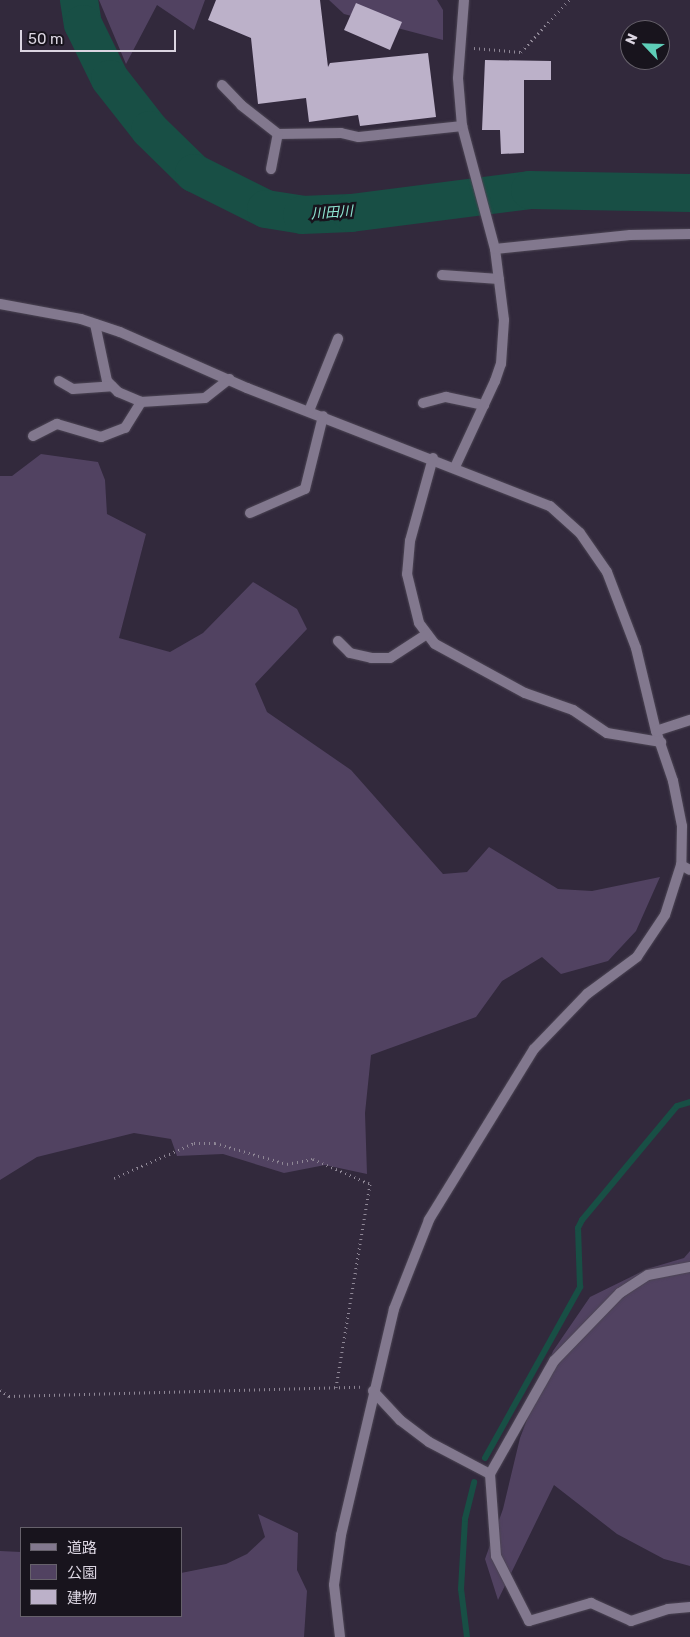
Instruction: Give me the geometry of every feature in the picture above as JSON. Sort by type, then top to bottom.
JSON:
[{"type":"street","points":[[456,467],[484,405],[502,357],[504,320],[495,249],[462,126],[458,46],[464,0]]},
{"type":"street","points":[[222,85],[241,105],[278,134],[341,133],[359,137],[462,126]]},
{"type":"street","points":[[271,169],[278,134]]},
{"type":"street","points":[[495,249],[630,235],[690,234]]},
{"type":"street","points":[[442,275],[499,279]]},
{"type":"street","points":[[0,304],[95,324],[550,506],[580,532],[606,572],[636,648],[656,731],[674,781],[682,826],[686,868],[665,915],[637,957],[587,994],[534,1049],[430,1220],[394,1309],[341,1536],[334,1585],[340,1637]]},
{"type":"street","points":[[95,324],[107,381],[118,392],[141,402],[205,398],[229,379]]},
{"type":"street","points":[[309,411],[338,340]]},
{"type":"street","points":[[59,381],[73,389],[112,386]]},
{"type":"street","points":[[423,404],[446,397],[484,405]]},
{"type":"street","points":[[33,436],[57,424],[101,437],[125,428],[141,402]]},
{"type":"street","points":[[250,512],[280,502],[305,489],[323,416]]},
{"type":"street","points":[[433,458],[410,541],[407,574],[419,623],[435,644],[525,693],[573,710],[607,732],[661,742]]},
{"type":"street","points":[[338,641],[350,653],[371,658],[390,658],[427,634]]},
{"type":"street","points":[[656,731],[690,720]]},
{"type":"street","points":[[690,1267],[648,1275],[620,1293],[580,1334],[554,1361],[490,1474],[496,1556],[529,1621],[591,1603],[631,1621],[668,1609],[690,1607]]},
{"type":"street","points":[[374,1389],[400,1420],[428,1442],[490,1474]]},
{"type":"path","points":[[458,46],[521,52],[569,0]]},
{"type":"path","points":[[114,1178],[194,1142],[215,1143],[287,1164],[313,1159],[370,1184],[336,1388]]},
{"type":"path","points":[[0,1390],[9,1396],[336,1388],[374,1389]]},
{"type":"green space","points":[[99,0],[205,0],[194,30],[157,5],[126,64]]},
{"type":"green space","points":[[329,0],[437,0],[443,10],[443,40],[344,14]]},
{"type":"green space","points":[[41,454],[98,462],[105,480],[107,514],[146,534],[119,638],[170,652],[203,633],[253,582],[297,609],[307,629],[255,684],[267,712],[351,770],[443,874],[467,872],[489,847],[558,889],[592,891],[660,877],[636,931],[608,961],[561,974],[542,957],[502,981],[476,1017],[371,1055],[365,1113],[367,1174],[325,1165],[284,1173],[223,1154],[177,1156],[171,1139],[134,1133],[37,1157],[0,1180],[0,476],[12,476]]},
{"type":"green space","points":[[690,1251],[690,1566],[664,1559],[617,1534],[554,1485],[498,1600],[485,1559],[503,1509],[520,1438],[553,1351],[590,1297],[647,1269],[684,1258]]},
{"type":"green space","points":[[258,1514],[298,1533],[297,1570],[307,1591],[304,1637],[0,1637],[0,1551],[20,1552],[20,1617],[182,1617],[182,1573],[226,1564],[247,1554],[265,1537]]},
{"type":"building","points":[[216,0],[320,0],[328,67],[330,63],[428,53],[436,117],[360,126],[358,115],[309,122],[306,98],[258,104],[251,38],[208,20]]},
{"type":"building","points":[[356,3],[402,22],[390,50],[344,30]]},
{"type":"building","points":[[485,60],[551,61],[551,80],[524,80],[524,153],[501,154],[500,130],[482,130]]},
{"type":"waterway","name":"川田川","points":[[79,0],[83,24],[110,79],[150,130],[194,173],[266,209],[302,215],[351,213],[530,190],[690,193]]},
{"type":"waterway","points":[[485,1458],[580,1287],[578,1228],[582,1220],[677,1106],[690,1102]]},
{"type":"waterway","points":[[467,1637],[461,1589],[465,1519],[474,1482]]}]
